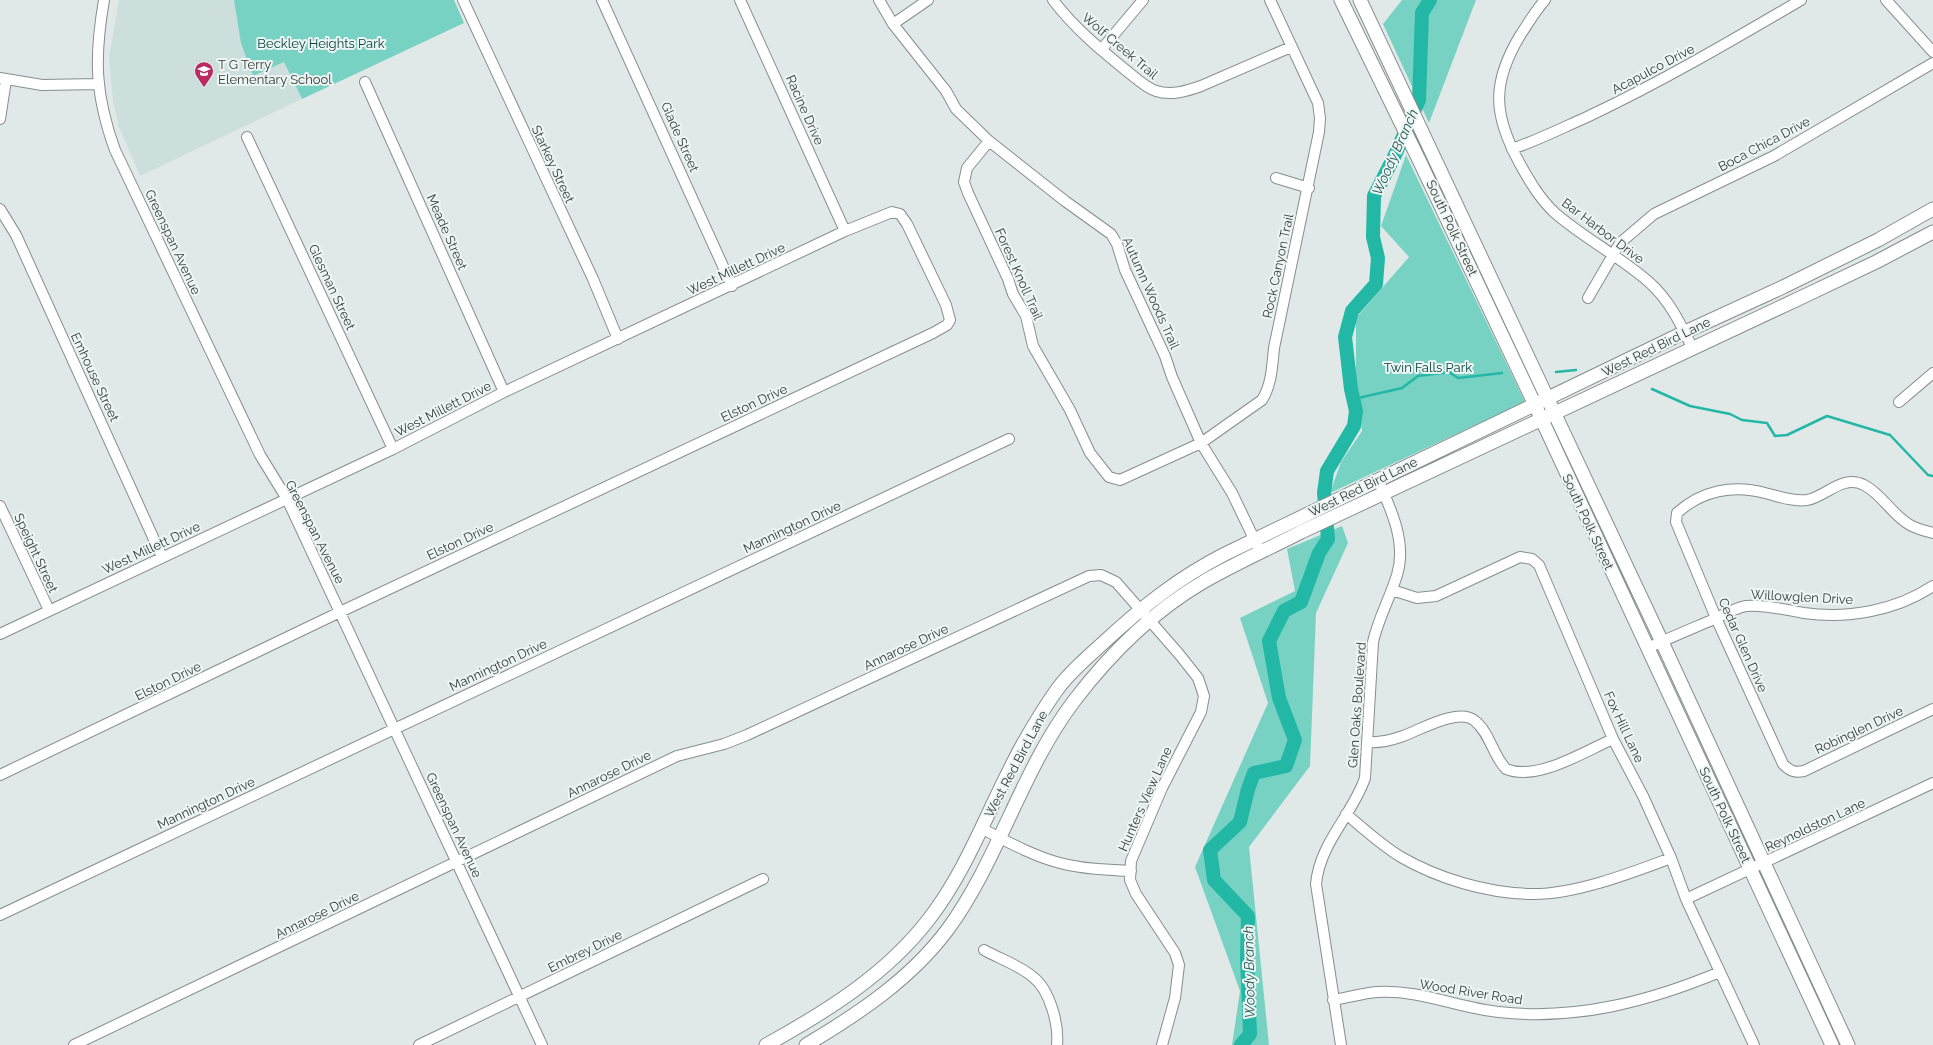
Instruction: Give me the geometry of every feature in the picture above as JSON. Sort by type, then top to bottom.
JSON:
[{"type":"main road","name":"South Polk Street","points":[[1341,0],[1392,103],[1535,405],[1832,1045]]},
{"type":"main road","name":"South Polk Street","points":[[1360,0],[1662,642],[1848,1045]]},
{"type":"main road","name":"West Red Bird Lane","points":[[766,1045],[820,1012],[882,970],[900,953],[929,919],[955,877],[1026,738],[1060,686],[1140,609],[1197,568],[1685,332],[1790,284],[1878,240],[1933,209]]},
{"type":"main road","name":"West Red Bird Lane","points":[[806,1045],[876,999],[913,968],[947,930],[965,902],[1053,731],[1069,708],[1105,663],[1149,620],[1201,583],[1301,532],[1542,421],[1876,262],[1933,232]]},
{"type":"main road","points":[[929,919],[947,930]]},
{"type":"street","name":"Greenspan Avenue","points":[[104,0],[99,29],[98,84],[102,113],[115,150],[260,455],[287,499],[542,1045]]},
{"type":"street","name":"Starkey Street","points":[[463,0],[589,272],[618,339]]},
{"type":"street","name":"Glade Street","points":[[602,0],[732,286]]},
{"type":"street","name":"Racine Drive","points":[[740,0],[845,231]]},
{"type":"street","name":"Autumn Woods Trail","points":[[879,0],[893,24],[946,91],[956,109],[989,141],[1065,201],[1111,234],[1117,244],[1125,270],[1165,356],[1172,377],[1201,443],[1232,493],[1261,553]]},
{"type":"street","points":[[893,24],[928,0]]},
{"type":"street","name":"Wolf Creek Trail","points":[[1053,0],[1069,20],[1101,50],[1146,86],[1155,91],[1173,93],[1201,86],[1291,47]]},
{"type":"street","points":[[1101,50],[1143,0]]},
{"type":"street","name":"Rock Canyon Trail","points":[[1134,473],[1201,443],[1262,400],[1270,383],[1274,348],[1309,188],[1319,132],[1320,110],[1270,0]]},
{"type":"street","name":"Bar Harbor Drive","points":[[1545,0],[1514,45],[1500,86],[1498,98],[1501,119],[1512,149],[1531,185],[1555,212],[1651,284],[1673,310],[1693,348]]},
{"type":"street","name":"Acapulco Drive","points":[[1512,149],[1566,127],[1638,92],[1748,32],[1801,0]]},
{"type":"street","points":[[1886,0],[1933,52]]},
{"type":"street","name":"Boca Chica Drive","points":[[1588,298],[1620,243],[1654,214],[1774,156],[1933,63]]},
{"type":"street","points":[[0,119],[3,79],[42,85],[98,84]]},
{"type":"street","name":"Meade Street","points":[[365,82],[504,392]]},
{"type":"street","name":"Glesman Street","points":[[247,137],[393,449]]},
{"type":"street","name":"Forest Knoll Trail","points":[[989,141],[967,168],[964,182],[977,214],[1008,279],[1013,294],[1026,316],[1033,346],[1070,410],[1090,453],[1103,471],[1109,477],[1120,480],[1134,473]]},
{"type":"street","points":[[1276,178],[1309,188]]},
{"type":"street","name":"Emhouse Street","points":[[0,209],[16,235],[162,557]]},
{"type":"street","name":"West Millett Drive","points":[[0,634],[393,449],[504,392],[732,286],[845,231],[892,212],[900,214],[907,224],[949,314],[950,320],[947,325],[933,333]]},
{"type":"street","name":"Elston Drive","points":[[0,775],[340,612],[933,333]]},
{"type":"street","points":[[1899,402],[1933,373]]},
{"type":"street","name":"Mannington Drive","points":[[0,915],[1009,439]]},
{"type":"street","name":"Glen Oaks Boulevard","points":[[1341,1045],[1316,884],[1317,870],[1323,854],[1357,798],[1365,778],[1373,642],[1398,569],[1399,544],[1396,527],[1378,480]]},
{"type":"street","name":"Cedar Glen Drive","points":[[1796,773],[1783,764],[1716,618],[1676,522],[1676,513],[1684,506],[1709,494],[1734,488],[1750,489],[1785,498],[1801,500],[1815,498],[1834,487],[1856,483],[1864,485],[1871,490],[1909,525],[1933,533]]},
{"type":"street","name":"Speight Street","points":[[0,506],[49,610]]},
{"type":"street","name":"Fox Hill Lane","points":[[1392,590],[1417,598],[1436,596],[1513,559],[1520,557],[1532,559],[1539,565],[1613,739],[1643,796],[1671,858],[1686,899],[1754,1045]]},
{"type":"street","name":"Annarose Drive","points":[[74,1045],[678,756],[724,744],[747,735],[1089,576],[1095,575],[1109,578],[1116,582],[1149,620]]},
{"type":"street","name":"Willowglen Drive","points":[[1648,648],[1747,606],[1838,615],[1858,613],[1876,610],[1895,604],[1933,586]]},
{"type":"street","name":"Hunters View Lane","points":[[1149,620],[1198,678],[1202,686],[1204,700],[1201,712],[1162,788],[1130,861],[1130,880],[1136,894],[1175,953],[1179,965],[1175,998],[1162,1045]]},
{"type":"street","name":"Robinglen Drive","points":[[1796,773],[1804,771],[1933,709]]},
{"type":"street","points":[[1368,742],[1397,738],[1441,721],[1464,716],[1472,718],[1480,725],[1495,753],[1506,769],[1525,773],[1540,770],[1613,739]]},
{"type":"street","name":"Reynoldston Lane","points":[[1686,899],[1933,783]]},
{"type":"street","points":[[1346,814],[1379,842],[1422,868],[1460,882],[1511,893],[1532,894],[1559,892],[1582,887],[1671,858]]},
{"type":"street","points":[[981,828],[1038,856],[1061,864],[1103,870],[1131,871]]},
{"type":"street","name":"Embrey Drive","points":[[419,1045],[762,879]]},
{"type":"street","points":[[984,950],[1034,977],[1052,1006],[1057,1026],[1057,1045]]},
{"type":"street","name":"Wood River Road","points":[[1333,1000],[1378,992],[1421,996],[1498,1012],[1536,1014],[1573,1013],[1624,1005],[1650,998],[1720,972]]},
{"type":"shaded area","name":"T G Terry Elementary School","points":[[119,0],[272,0],[294,83],[302,99],[140,176],[119,127],[113,102],[109,57]]},
{"type":"green space","name":"Beckley Heights Park","points":[[234,0],[454,0],[464,23],[302,99],[284,62],[253,76],[241,43]]},
{"type":"green space","points":[[1402,0],[1476,0],[1429,123],[1383,24]]},
{"type":"green space","name":"Twin Falls Park","points":[[1406,155],[1525,402],[1330,493],[1341,462],[1362,431],[1356,379],[1356,318],[1409,257],[1381,226]]},
{"type":"green space","points":[[1342,526],[1348,543],[1316,613],[1310,766],[1249,847],[1269,1045],[1232,1045],[1240,991],[1195,867],[1268,703],[1240,618],[1295,591],[1287,549]]},
{"type":"waterway","name":"Woody Branch","points":[[1241,1045],[1250,1034],[1247,958],[1248,916],[1214,880],[1210,850],[1240,822],[1248,789],[1254,773],[1286,766],[1295,740],[1279,698],[1269,641],[1284,611],[1301,602],[1319,553],[1328,539],[1324,493],[1327,471],[1354,426],[1356,411],[1351,389],[1345,337],[1352,311],[1376,284],[1378,258],[1373,237],[1374,196],[1395,155],[1419,100],[1422,13],[1430,0]]},
{"type":"waterway","points":[[1556,372],[1576,370]]},
{"type":"waterway","points":[[1354,399],[1402,388],[1418,376],[1449,372],[1458,378],[1502,373]]},
{"type":"waterway","points":[[1652,389],[1690,406],[1730,414],[1742,420],[1767,423],[1775,436],[1787,435],[1827,416],[1890,435],[1928,475],[1933,476]]},
{"type":"place","name":"T G Terry Elementary School","points":[[204,88]]}]
